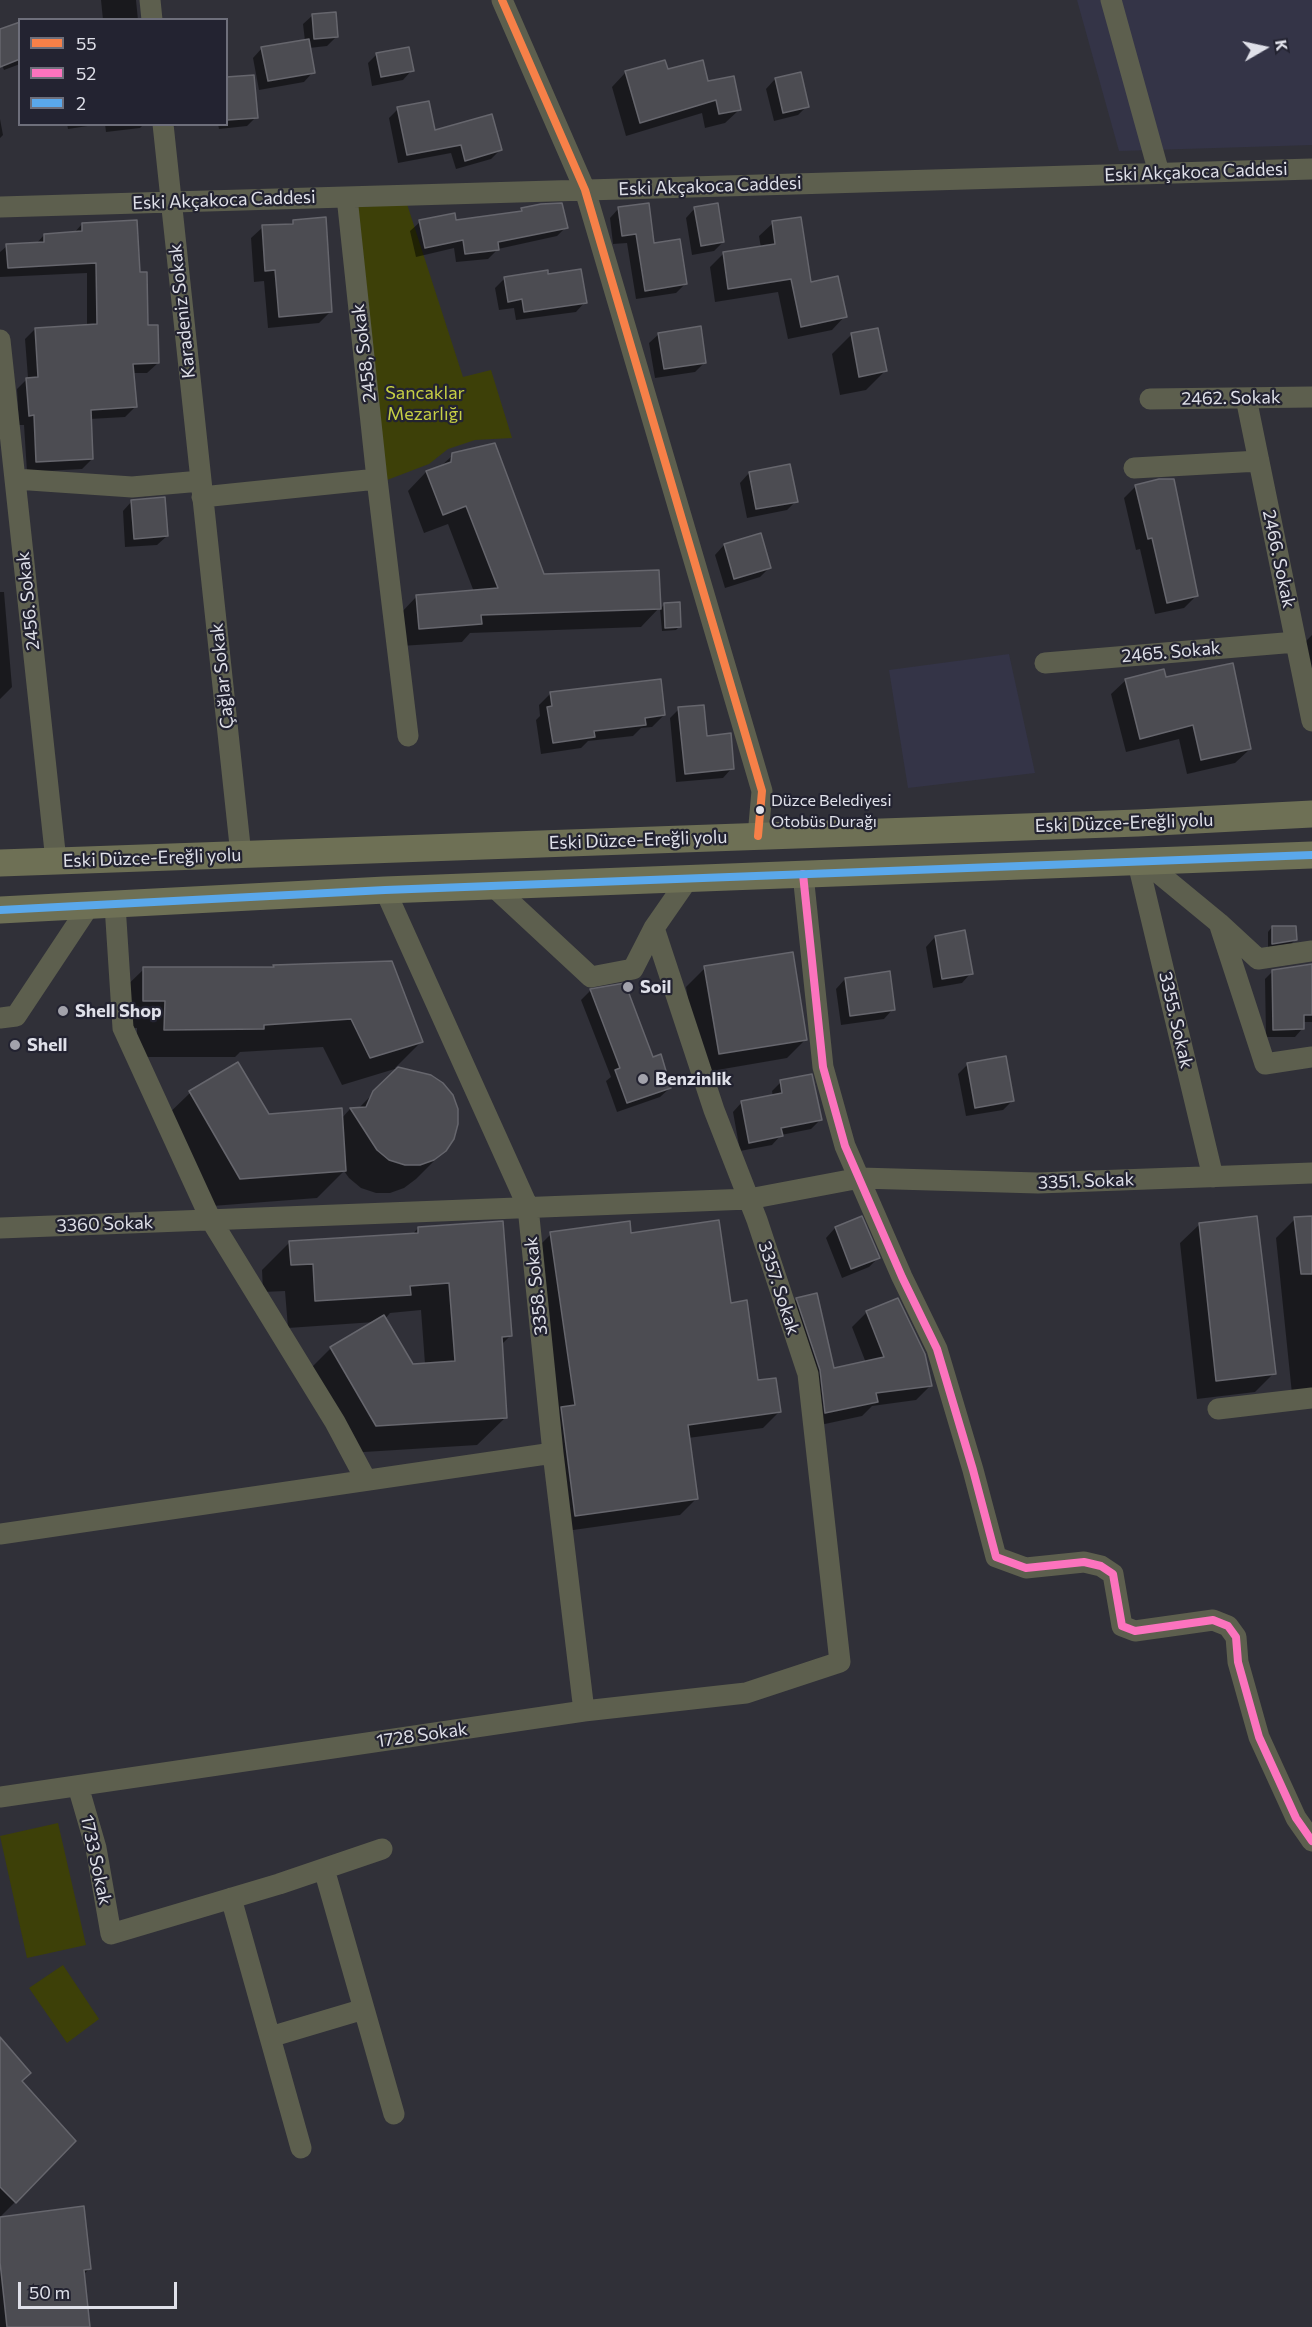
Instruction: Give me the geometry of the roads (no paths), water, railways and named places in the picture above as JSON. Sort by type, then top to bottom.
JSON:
[{"type":"main road","name":"Eski Düzce-Ereğli yolu","points":[[0,863],[1138,823],[1312,814]]},
{"type":"main road","points":[[0,910],[384,890],[1312,855]]},
{"type":"street","points":[[150,0],[152,18]]},
{"type":"street","points":[[502,0],[585,190],[762,791],[758,836]]},
{"type":"street","points":[[1111,0],[1159,173]]},
{"type":"street","name":"Karadeniz Sokak","points":[[163,126],[202,489]]},
{"type":"street","name":"Eski Akçakoca Caddesi","points":[[0,207],[1312,169]]},
{"type":"street","name":"2458, Sokak","points":[[347,197],[377,479],[408,736]]},
{"type":"street","name":"2456. Sokak","points":[[0,340],[56,861]]},
{"type":"street","name":"2462. Sokak","points":[[1150,399],[1312,397]]},
{"type":"street","name":"2466. Sokak","points":[[1246,398],[1312,721]]},
{"type":"street","points":[[1134,468],[1259,461]]},
{"type":"street","points":[[15,479],[202,489],[377,479]]},
{"type":"street","name":"Çağlar Sokak","points":[[202,489],[241,855]]},
{"type":"street","name":"2465. Sokak","points":[[1045,663],[1296,642]]},
{"type":"street","points":[[1142,862],[1219,922],[1258,959],[1312,951]]},
{"type":"street","name":"3355. Sokak","points":[[1142,862],[1213,1177]]},
{"type":"street","points":[[803,874],[823,1067],[845,1146],[902,1277],[937,1349],[996,1557],[1026,1568],[1084,1562],[1101,1566],[1113,1574],[1122,1626],[1135,1631],[1213,1620],[1228,1626],[1236,1637],[1238,1662],[1259,1737],[1296,1818],[1312,1841]]},
{"type":"street","points":[[494,886],[591,977],[633,969],[654,928],[688,879]]},
{"type":"street","name":"3358. Sokak","points":[[384,890],[528,1208],[553,1453],[584,1711]]},
{"type":"street","points":[[115,905],[123,1028],[211,1220],[335,1422],[366,1480]]},
{"type":"street","points":[[0,1018],[16,1016],[88,906]]},
{"type":"street","points":[[1219,922],[1265,1064],[1312,1057]]},
{"type":"street","name":"3357. Sokak","points":[[654,928],[714,1110],[749,1199],[807,1374],[840,1662]]},
{"type":"street","name":"3351. Sokak","points":[[528,1208],[749,1199],[860,1178],[1038,1183],[1312,1173]]},
{"type":"street","name":"3360 Sokak","points":[[0,1228],[528,1208]]},
{"type":"street","points":[[1218,1409],[1312,1398]]},
{"type":"street","points":[[0,1534],[553,1453]]},
{"type":"street","name":"1728 Sokak","points":[[0,1797],[584,1711],[746,1693],[840,1662]]},
{"type":"street","name":"1733 Sokak","points":[[78,1786],[96,1848],[111,1934],[231,1898]]},
{"type":"street","points":[[301,2148],[231,1898],[382,1849]]},
{"type":"street","points":[[324,1869],[394,2114]]},
{"type":"street","points":[[270,2037],[364,2009]]},
{"type":"place","name":"Düzce Belediyesi Otobüs Durağı","points":[[760,810]]},
{"type":"place","name":"Soil","points":[[628,987]]},
{"type":"place","name":"Shell Shop","points":[[63,1011]]},
{"type":"place","name":"Shell","points":[[15,1045]]},
{"type":"place","name":"Benzinlik","points":[[643,1079]]},
{"type":"park label","name":"Sancaklar Mezarlığı","points":[[425,403]]}]
